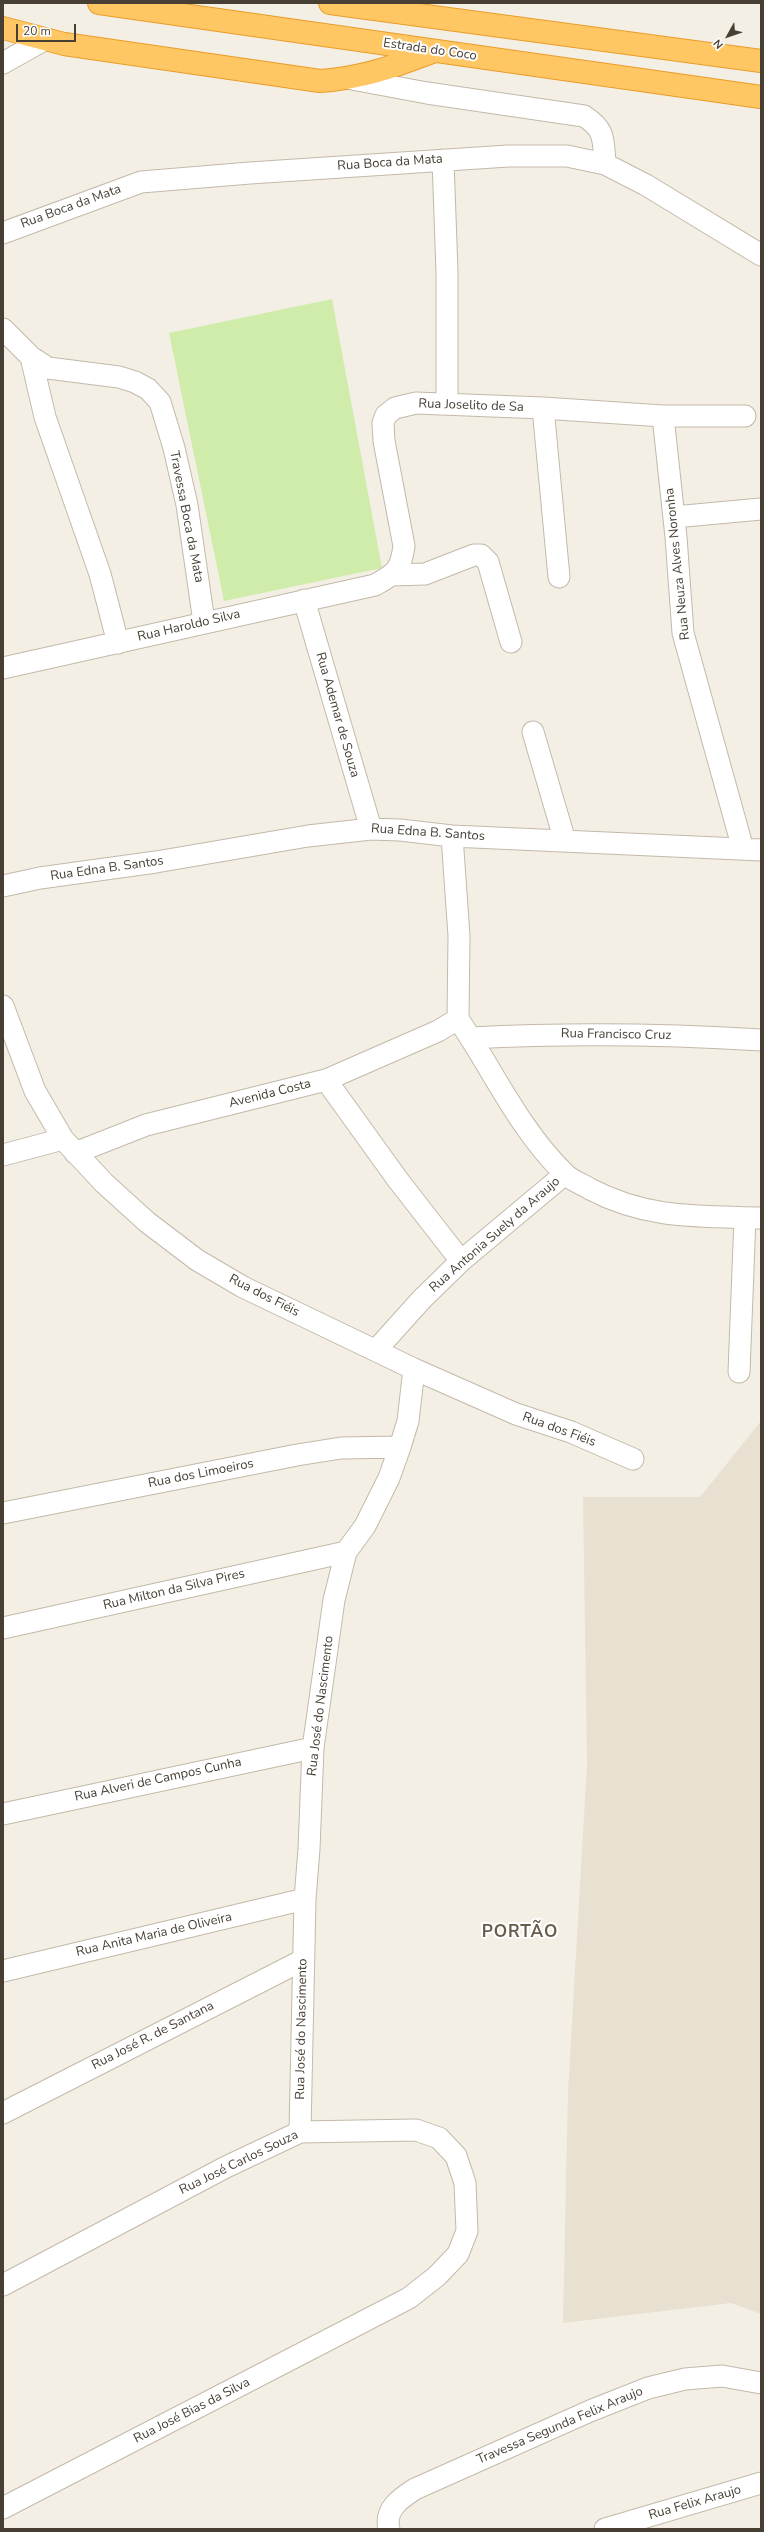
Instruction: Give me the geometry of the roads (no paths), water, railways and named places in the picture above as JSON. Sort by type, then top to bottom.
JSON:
[{"type":"highway","name":"Estrada do Coco","points":[[99,3],[761,97]]},
{"type":"highway","points":[[330,3],[761,62]]},
{"type":"highway","points":[[3,28],[44,40],[264,75],[320,81],[352,79],[375,73],[436,51]]},
{"type":"street","points":[[3,63],[44,40]]},
{"type":"street","points":[[352,79],[427,93],[584,116],[595,123],[603,133],[605,164]]},
{"type":"street","name":"Rua Boca da Mata","points":[[3,233],[141,182],[508,156],[567,156],[605,164],[646,185],[761,255]]},
{"type":"street","points":[[443,160],[447,272],[447,404]]},
{"type":"street","name":"Travessa Boca da Mata","points":[[3,328],[32,357],[48,368],[119,378],[135,382],[148,389],[160,402],[174,448],[187,505],[204,622]]},
{"type":"street","points":[[32,357],[45,417],[97,566],[118,643]]},
{"type":"street","name":"Rua Joselito de Sa","points":[[383,580],[402,563],[404,546],[384,441],[383,423],[386,415],[394,408],[416,403],[543,408],[663,416],[745,416]]},
{"type":"street","points":[[543,408],[559,577]]},
{"type":"street","name":"Rua Neuza Alves Noronha","points":[[663,416],[674,517],[683,634],[752,850]]},
{"type":"street","points":[[674,517],[761,509]]},
{"type":"street","name":"Rua Haroldo Silva","points":[[3,668],[304,600],[383,580],[425,574],[474,555],[481,555],[488,562],[511,642]]},
{"type":"street","name":"Rua Ademar de Souza","points":[[304,600],[370,829]]},
{"type":"street","points":[[533,732],[565,841]]},
{"type":"street","name":"Rua Edna B. Santos","points":[[3,886],[47,877],[156,862],[308,836],[370,829],[400,830],[452,836],[752,850]]},
{"type":"street","points":[[452,836],[459,936],[458,1019],[471,1038],[500,1090],[565,1174],[608,1198],[638,1209],[673,1215],[753,1218],[739,1372]]},
{"type":"street","name":"Rua dos Fiéis","points":[[3,1006],[35,1091],[69,1146],[104,1183],[147,1222],[197,1260],[243,1287],[312,1321],[378,1349],[414,1369],[516,1414],[570,1432],[633,1459]]},
{"type":"street","name":"Avenida Costa","points":[[3,1155],[69,1146],[152,1123],[326,1080],[432,1034],[458,1019]]},
{"type":"street","name":"Rua Francisco Cruz","points":[[471,1038],[630,1035],[761,1040]]},
{"type":"street","points":[[326,1080],[393,1174],[461,1261]]},
{"type":"street","name":"Rua Antonia Suely da Araujo","points":[[378,1349],[417,1304],[461,1261],[565,1174]]},
{"type":"street","name":"Rua José do Nascimento","points":[[300,2132],[305,1899],[310,1849],[313,1748],[334,1600],[346,1552],[366,1526],[389,1478],[400,1447],[408,1421],[414,1369]]},
{"type":"street","name":"Rua dos Limoeiros","points":[[3,1513],[297,1455],[341,1448],[400,1447]]},
{"type":"street","name":"Rua Milton da Silva Pires","points":[[3,1628],[346,1552]]},
{"type":"street","name":"Rua Alveri de Campos Cunha","points":[[3,1814],[313,1748]]},
{"type":"street","name":"Rua Anita Maria de Oliveira","points":[[3,1971],[305,1899]]},
{"type":"street","name":"Rua José R. de Santana","points":[[3,2112],[303,1960]]},
{"type":"street","name":"Rua José Carlos Souza","points":[[3,2285],[226,2167],[300,2132],[416,2130],[439,2138],[456,2156],[464,2183],[467,2231],[458,2254],[437,2276],[409,2298],[380,2314]]},
{"type":"street","name":"Rua José Bias da Silva","points":[[3,2508],[380,2314]]},
{"type":"street","name":"Travessa Segunda Felix Araujo","points":[[389,2529],[391,2510],[398,2500],[415,2489],[597,2408],[648,2388],[685,2379],[722,2376],[761,2383]]},
{"type":"street","name":"Rua Felix Araujo","points":[[605,2529],[761,2483]]},
{"type":"district","name":"PORTÃO","points":[[520,1933]]}]
